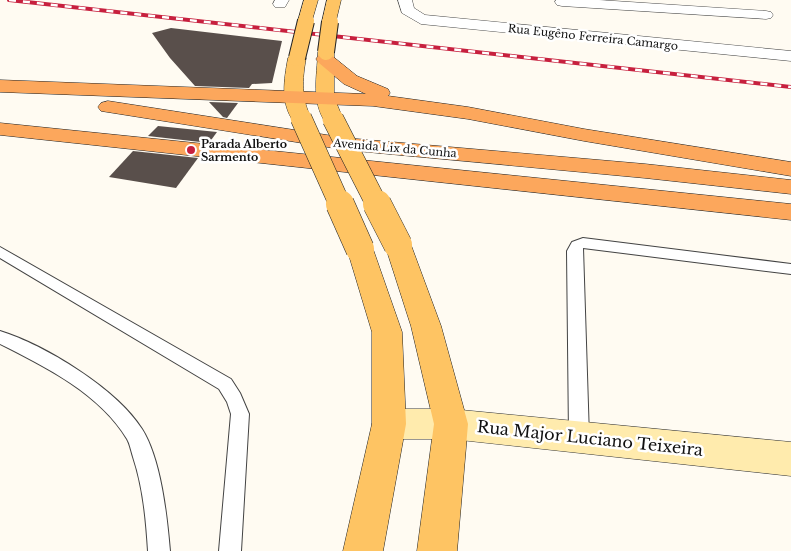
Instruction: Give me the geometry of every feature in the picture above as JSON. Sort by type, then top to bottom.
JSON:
[{"type":"highway","points":[[326,55],[339,72],[353,83],[418,103],[584,135],[791,169]]},
{"type":"highway","points":[[0,86],[242,96],[298,107],[325,97],[373,100],[468,113]]},
{"type":"highway","name":"Avenida Lix da Cunha","points":[[0,96],[125,108],[254,131],[346,144],[646,171],[791,187]]},
{"type":"highway","name":"Avenida Lix da Cunha","points":[[0,130],[111,143],[596,189],[791,212]]},
{"type":"main road","points":[[311,0],[293,80],[298,107],[360,249],[387,332],[389,424],[364,551]]},
{"type":"main road","points":[[334,0],[326,55],[325,97],[333,119],[398,245],[426,326],[451,424],[437,551]]},
{"type":"main road","name":"Rua Major Luciano Teixeira","points":[[389,424],[451,424],[791,459]]},
{"type":"street","name":"Rua Eugêno Ferreira Camargo","points":[[405,0],[407,10],[421,19],[788,56]]},
{"type":"street","points":[[757,0],[788,56]]},
{"type":"street","points":[[561,1],[583,35]]},
{"type":"street","points":[[561,1],[766,15]]},
{"type":"lane","points":[[579,437],[574,250],[577,245],[583,243],[791,269]]},
{"type":"lane","points":[[0,252],[225,384],[237,402],[240,414],[230,551]]},
{"type":"lane","points":[[0,336],[37,354],[77,377],[110,406],[135,434],[149,470],[157,516],[159,551]]},
{"type":"building","points":[[171,28],[282,41],[272,83],[252,84],[249,88],[195,86],[170,58],[152,33]]},
{"type":"building","points":[[209,102],[238,103],[227,118],[223,117]]},
{"type":"building","points":[[158,126],[217,132],[209,143],[148,136]]},
{"type":"building","points":[[133,151],[198,158],[176,188],[109,177]]},
{"type":"railway","points":[[9,0],[791,87]]},
{"type":"place","name":"Parada Alberto Sarmento","points":[[191,150]]}]
